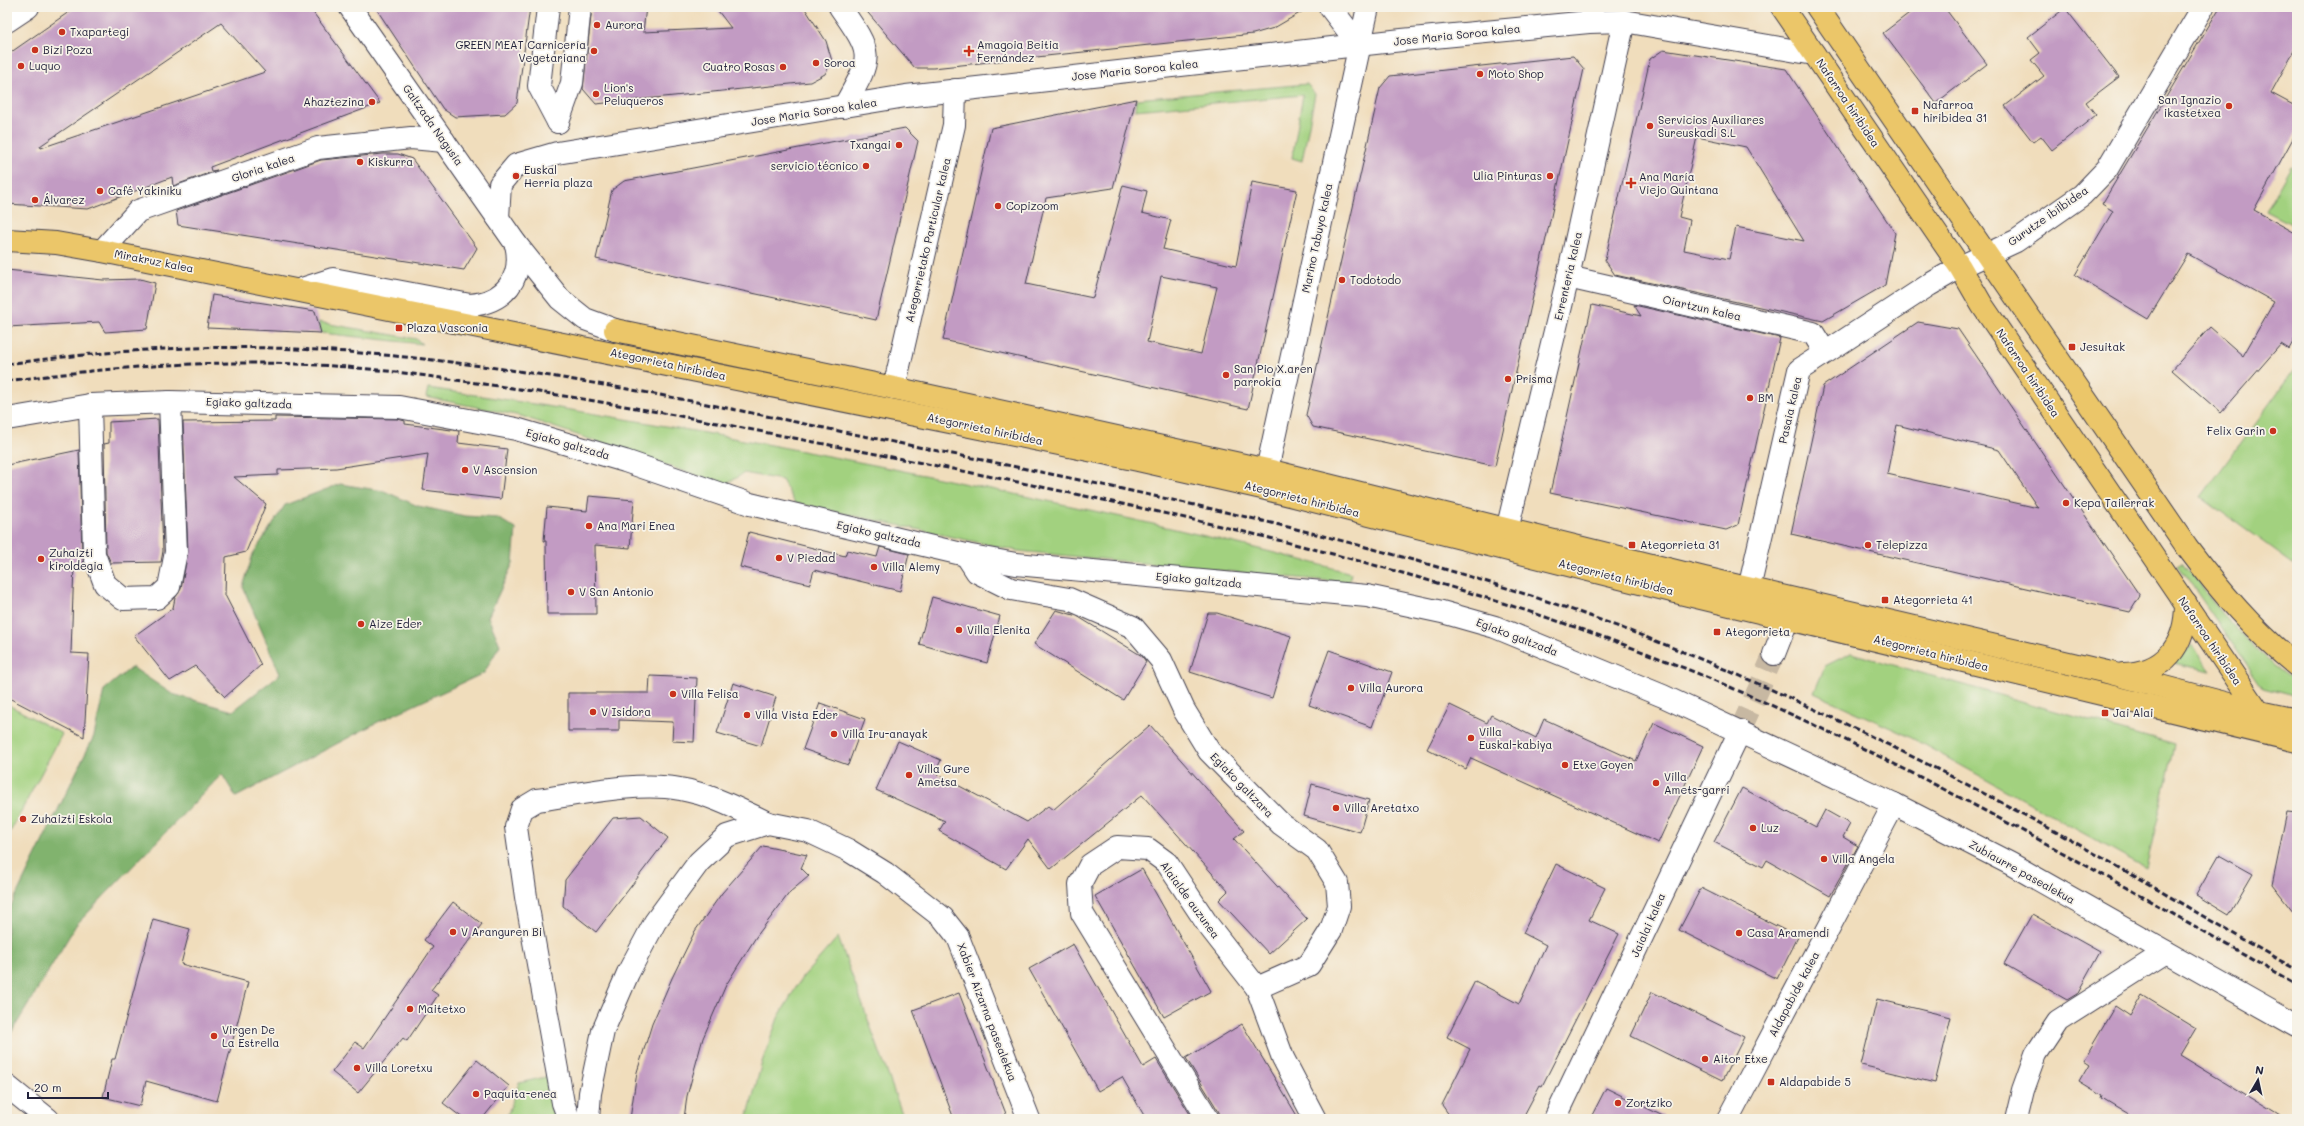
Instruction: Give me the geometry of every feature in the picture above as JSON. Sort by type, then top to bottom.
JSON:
[{"type":"main road","name":"Nafarroa hiribidea","points":[[1782,7],[1960,267],[1982,305],[2259,712],[2287,739]]},
{"type":"main road","points":[[1817,7],[2187,547],[2226,598],[2251,625],[2297,666]]},
{"type":"main road","name":"Mirakruz kalea","points":[[7,240],[56,243],[102,250],[299,290]]},
{"type":"main road","name":"Ategorrieta hiribidea","points":[[299,290],[1145,462],[1262,488],[1756,611],[2287,739]]},
{"type":"main road","name":"Ategorrieta hiribidea","points":[[615,330],[894,388],[1267,470],[1749,589],[2107,672],[2259,712],[2297,720]]},
{"type":"main road","points":[[2107,672],[2120,675],[2146,671],[2169,656],[2183,632],[2186,604]]},
{"type":"street","points":[[7,21],[28,7]]},
{"type":"street","name":"Galtzada Nagusia","points":[[350,7],[516,244],[572,311],[600,326],[615,330]]},
{"type":"street","points":[[548,7],[539,86],[558,122],[572,83],[580,7]]},
{"type":"street","points":[[840,7],[862,40],[866,53],[864,70],[844,107]]},
{"type":"street","points":[[1330,7],[1359,45]]},
{"type":"street","name":"Marino Tabuyo kalea","points":[[1267,470],[1368,7]]},
{"type":"street","name":"Gurutze ibilbidea","points":[[1960,267],[1987,256],[2016,241],[2082,195],[2107,169],[2203,7]]},
{"type":"street","name":"Jose Maria Soroa kalea","points":[[498,218],[500,184],[516,165],[557,152],[906,96],[1359,45],[1581,22],[1624,21],[1814,54]]},
{"type":"street","name":"Errenteria kalea","points":[[1506,530],[1568,277],[1624,21]]},
{"type":"street","name":"Ategorrietako Particular kalea","points":[[894,388],[954,125],[955,90]]},
{"type":"street","name":"Gloria kalea","points":[[102,250],[138,211],[318,148],[410,138],[444,141]]},
{"type":"street","points":[[299,290],[333,279],[470,305],[482,304],[493,300],[503,293],[511,283],[518,264],[516,244]]},
{"type":"street","name":"Pasaia kalea","points":[[1749,589],[1799,370],[1960,267]]},
{"type":"street","name":"Oiartzun kalea","points":[[1568,277],[1813,333],[1825,352]]},
{"type":"street","points":[[90,405],[94,554],[105,584],[123,599],[157,598],[169,587],[176,552],[170,402]]},
{"type":"street","name":"Egiako galtzada","points":[[7,420],[90,405],[170,402],[399,408],[516,429],[625,461],[750,504],[966,555],[1016,564],[1367,596],[1442,612],[1502,630],[1656,693],[1740,732]]},
{"type":"street","name":"Egiako galtzara","points":[[966,555],[977,572],[1011,589],[1069,599],[1133,627],[1161,660],[1184,710],[1209,751],[1280,824],[1317,850],[1337,883],[1339,906],[1331,930],[1309,965],[1257,988]]},
{"type":"street","points":[[1749,589],[1756,611]]},
{"type":"street","points":[[1774,654],[1788,618],[1782,597]]},
{"type":"street","name":"Zubiaurre pasealekua","points":[[1740,732],[1894,804],[2011,864],[2297,1026]]},
{"type":"street","name":"Jaialai kalea","points":[[1555,1119],[1740,732]]},
{"type":"street","name":"Xabier Aizarna pasealekua","points":[[570,1119],[563,1103],[526,897],[516,826],[522,809],[537,800],[649,786],[680,789],[724,803],[768,823],[808,831],[848,850],[885,873],[943,918],[958,938],[1029,1119]]},
{"type":"street","name":"Aldapabide kalea","points":[[1728,1119],[1894,804]]},
{"type":"street","name":"Xabier Aizarna pasealekua","points":[[588,1119],[590,1093],[603,1031],[628,973],[655,922],[699,862],[726,836],[768,823]]},
{"type":"street","name":"Alaialde auzunea","points":[[1208,1119],[1082,913],[1080,884],[1090,865],[1117,847],[1148,849],[1167,863],[1208,925],[1257,988],[1283,1058],[1315,1119]]},
{"type":"street","points":[[2016,1119],[2023,1090],[2036,1054],[2058,1021],[2166,952]]},
{"type":"street","points":[[7,1086],[24,1111],[48,1119]]},
{"type":"green space","points":[[1307,84],[1315,94],[1302,161],[1292,158],[1303,95],[1135,110],[1136,99]]},
{"type":"green space","points":[[2291,166],[2297,169],[2297,227],[2266,211]]},
{"type":"green space","points":[[318,322],[416,339],[422,344],[321,333]]},
{"type":"green space","name":"Felix Garin","points":[[2297,366],[2297,567],[2201,497]]},
{"type":"green space","points":[[428,388],[574,410],[720,436],[865,463],[1010,493],[1181,530],[1351,573],[1349,583],[1018,551],[795,503],[782,480],[744,473],[725,485],[521,416],[426,397]]},
{"type":"green space","points":[[340,484],[384,491],[418,506],[465,516],[498,518],[516,529],[513,563],[488,617],[500,645],[484,673],[380,721],[236,797],[222,774],[76,925],[7,1040],[7,914],[94,736],[104,690],[132,667],[172,694],[233,711],[280,674],[243,587],[253,554],[285,505]]},
{"type":"green space","points":[[2183,562],[2221,613],[2264,657],[2297,682],[2297,697],[2263,688],[2178,565]]},
{"type":"green space","points":[[2192,646],[2211,671],[2173,663]]},
{"type":"green space","points":[[1851,653],[2175,745],[2146,868],[1908,736],[1814,693],[1825,666]]},
{"type":"green space","points":[[7,704],[62,734],[7,838]]},
{"type":"green space","points":[[838,937],[904,1119],[747,1119],[762,1062],[778,1018],[801,979]]},
{"type":"green space","points":[[550,1076],[558,1119],[506,1119],[519,1083]]},
{"type":"building","points":[[76,7],[309,7],[380,103],[210,167],[211,171],[217,170],[173,186],[172,177],[88,209],[7,204],[7,55]],"holes":[[[221,23],[265,72],[41,148],[40,146]]]},
{"type":"building","points":[[375,7],[530,7],[517,103],[505,114],[455,117],[443,109]]},
{"type":"building","points":[[592,7],[646,7],[643,32],[731,28],[715,7],[804,7],[826,41],[832,61],[825,74],[810,82],[596,104],[583,89]]},
{"type":"building","points":[[863,7],[1310,7],[1274,28],[1253,34],[933,68],[915,68]]},
{"type":"building","points":[[1917,7],[1944,7],[1987,64],[1936,103],[1883,33]]},
{"type":"building","name":"San Ignazio ikastetxea","points":[[2220,7],[2297,7],[2297,45],[2271,93],[2297,107],[2297,131],[2254,210],[2297,234],[2297,335],[2289,349],[2281,344],[2221,413],[2172,370],[2210,327],[2243,356],[2274,302],[2188,254],[2148,319],[2075,275],[2113,211],[2102,204]]},
{"type":"building","points":[[2065,8],[2119,77],[2086,102],[2096,115],[2052,150],[2041,136],[2033,142],[2005,106],[2044,76],[2031,60],[2040,53],[2028,37]]},
{"type":"building","points":[[1663,50],[1786,69],[1895,233],[1885,285],[1823,321],[1615,275],[1605,260],[1650,59]],"holes":[[[1697,137],[1746,147],[1804,241],[1736,227],[1729,259],[1684,250],[1690,220],[1679,217]]]},
{"type":"building","points":[[1573,56],[1584,69],[1495,466],[1313,427],[1306,415],[1380,88],[1390,76]]},
{"type":"building","points":[[1136,99],[1113,188],[1046,198],[1026,284],[1093,298],[1123,185],[1147,191],[1142,213],[1171,220],[1163,249],[1236,266],[1252,182],[1297,190],[1248,409],[943,340],[991,128]],"holes":[[[1161,276],[1217,287],[1201,354],[1147,342]]]},
{"type":"building","points":[[905,128],[918,141],[876,320],[596,259],[612,190],[624,181]]},
{"type":"building","points":[[398,154],[412,159],[477,248],[464,270],[178,225],[176,211],[321,160]]},
{"type":"building","points":[[7,270],[103,280],[140,279],[155,283],[147,329],[105,332],[99,322],[7,327]]},
{"type":"building","points":[[212,295],[315,311],[321,333],[207,328]]},
{"type":"building","points":[[1592,305],[1641,316],[1634,305],[1780,338],[1738,525],[1726,530],[1550,493]]},
{"type":"building","points":[[1918,322],[1958,329],[2140,596],[2130,612],[1791,534],[1823,386]],"holes":[[[1897,425],[1999,450],[2038,508],[1887,474]]]},
{"type":"building","points":[[275,417],[398,419],[405,421],[405,424],[459,431],[458,443],[507,449],[501,499],[423,490],[428,454],[336,468],[278,470],[278,475],[234,477],[266,504],[246,552],[226,557],[225,595],[261,665],[225,697],[195,666],[170,681],[134,636],[173,608],[175,598],[181,589],[188,552],[183,422],[275,421]]},
{"type":"building","points":[[158,419],[163,551],[161,562],[111,563],[106,552],[104,444],[109,443],[109,422]]},
{"type":"building","name":"Zuhaizti kiroldegia","points":[[79,450],[82,554],[84,564],[74,564],[71,653],[89,654],[84,737],[7,697],[7,465]]},
{"type":"building","points":[[589,496],[634,500],[630,548],[595,545],[596,614],[547,614],[546,541],[544,541],[547,507],[587,511]]},
{"type":"building","points":[[749,532],[845,556],[847,550],[877,557],[880,547],[909,554],[900,591],[814,570],[810,584],[740,567]]},
{"type":"building","name":"Villa Elenita","points":[[932,597],[1000,616],[987,663],[919,644]]},
{"type":"building","points":[[1056,610],[1077,616],[1142,656],[1146,662],[1123,700],[1034,644]]},
{"type":"building","points":[[1208,613],[1217,613],[1291,636],[1272,698],[1190,672]]},
{"type":"building","name":"Villa Aurora","points":[[1329,650],[1392,672],[1372,727],[1309,705]]},
{"type":"building","points":[[650,676],[697,678],[694,742],[672,741],[673,722],[619,720],[619,731],[568,731],[568,693],[649,693]]},
{"type":"building","name":"Villa Vista Eder","points":[[733,683],[776,697],[761,746],[717,733]]},
{"type":"building","name":"Villa Iru-anayak","points":[[820,703],[865,719],[848,765],[803,749]]},
{"type":"building","points":[[1450,705],[1487,723],[1491,715],[1536,738],[1544,719],[1636,761],[1654,723],[1703,746],[1658,843],[1471,758],[1466,769],[1427,749]]},
{"type":"building","points":[[1150,725],[1244,831],[1234,839],[1307,919],[1269,954],[1219,900],[1228,891],[1142,795],[1051,869],[1028,839],[1006,869],[939,831],[945,821],[876,790],[898,741],[941,760],[935,773],[1027,822],[1048,806],[1053,810]]},
{"type":"building","name":"Villa Aretatxo","points":[[1312,784],[1369,800],[1360,832],[1304,816]]},
{"type":"building","points":[[1742,788],[1816,827],[1825,810],[1850,824],[1843,837],[1858,846],[1830,896],[1767,860],[1763,867],[1714,842]]},
{"type":"building","points":[[2287,812],[2297,813],[2297,917],[2272,885]]},
{"type":"building","points":[[641,816],[668,838],[596,932],[563,906],[565,880],[613,818]]},
{"type":"building","points":[[763,846],[807,855],[801,868],[809,876],[790,892],[756,937],[726,985],[703,1038],[687,1096],[684,1119],[630,1119],[637,1072],[652,1024],[672,978],[695,931],[722,893]]},
{"type":"building","points":[[2219,855],[2253,874],[2229,915],[2196,895]]},
{"type":"building","points":[[1556,864],[1605,888],[1589,920],[1619,934],[1542,1086],[1540,1085],[1522,1119],[1452,1119],[1442,1105],[1470,1049],[1447,1037],[1475,981],[1519,1004],[1546,945],[1523,933]]},
{"type":"building","points":[[1142,869],[1211,991],[1164,1017],[1095,896]]},
{"type":"building","name":"Casa Aramendi","points":[[1701,888],[1798,937],[1777,979],[1679,930]]},
{"type":"building","points":[[453,902],[482,924],[431,990],[438,995],[407,1041],[403,1038],[358,1093],[332,1072],[355,1042],[364,1048],[433,947],[424,940]]},
{"type":"building","points":[[2032,914],[2100,952],[2077,994],[2067,1000],[2004,964]]},
{"type":"building","points":[[153,919],[190,929],[181,964],[248,982],[217,1101],[146,1081],[140,1106],[103,1097],[112,1059],[115,1059]]},
{"type":"building","points":[[1073,944],[1143,1067],[1156,1059],[1193,1119],[1146,1119],[1122,1077],[1098,1091],[1029,969]]},
{"type":"building","name":"Aitor Etxe","points":[[1652,992],[1744,1037],[1722,1081],[1631,1036]]},
{"type":"building","points":[[959,993],[1008,1119],[954,1119],[913,1010]]},
{"type":"building","points":[[2142,995],[2196,1028],[2180,1055],[2285,1119],[2136,1119],[2101,1098],[2102,1095],[2079,1081],[2089,1064],[2083,1060],[2115,1006],[2130,1016]]},
{"type":"building","points":[[1877,999],[1951,1017],[1935,1083],[1861,1065]]},
{"type":"building","points":[[1242,1024],[1299,1119],[1220,1119],[1219,1112],[1186,1058]]},
{"type":"building","name":"Paquita-enea","points":[[477,1060],[509,1086],[482,1119],[464,1119],[443,1103]]},
{"type":"building","name":"Zortziko","points":[[1606,1088],[1669,1119],[1590,1119]]},
{"type":"tunnel","points":[[1740,731],[1774,654]]},
{"type":"railway","points":[[7,364],[115,352],[224,347],[364,353],[499,368],[634,390],[1018,467],[1200,506],[1382,551],[1472,577],[1561,606],[1686,653],[1808,706],[1928,764],[2045,826],[2297,970]]},
{"type":"railway","points":[[7,381],[79,372],[151,366],[223,363],[318,365],[386,371],[431,377],[560,395],[643,409],[1043,487],[1160,512],[1392,570],[1506,604],[1619,643],[1730,687],[1803,720],[1875,754],[2017,828],[2088,866],[2297,984]]},
{"type":"place","name":"Aurora","points":[[597,25]]},
{"type":"place","name":"Txapartegi","points":[[62,32]]},
{"type":"place","name":"Bizi Poza","points":[[35,50]]},
{"type":"place","name":"GREEN MEAT Carnicería Vegetariana","points":[[594,51]]},
{"type":"place","name":"Amagoia Beitia Fernández","points":[[969,51]]},
{"type":"place","name":"Soroa","points":[[816,63]]},
{"type":"place","name":"Luquo","points":[[21,66]]},
{"type":"place","name":"Cuatro Rosas","points":[[783,67]]},
{"type":"place","name":"Moto Shop","points":[[1480,74]]},
{"type":"place","name":"Lion's Peluqueros","points":[[596,94]]},
{"type":"place","name":"Ahaztezina","points":[[372,102]]},
{"type":"place","name":"San Ignazio ikastetxea","points":[[2229,106]]},
{"type":"place","name":"Nafarroa hiribidea 31","points":[[1915,111]]},
{"type":"place","name":"Servicios Auxiliares Sureuskadi S.L","points":[[1650,126]]},
{"type":"place","name":"Txangai","points":[[899,145]]},
{"type":"place","name":"Kiskurra","points":[[360,162]]},
{"type":"place","name":"servicio técnico","points":[[866,166]]},
{"type":"place","name":"Euskal Herria plaza","points":[[516,176]]},
{"type":"place","name":"Ulía Pinturas","points":[[1550,176]]},
{"type":"place","name":"Ana María Viejo Quintana","points":[[1631,183]]},
{"type":"place","name":"Café Yakiniku","points":[[100,191]]},
{"type":"place","name":"Álvarez","points":[[35,200]]},
{"type":"place","name":"Copizoom","points":[[998,206]]},
{"type":"place","name":"Todotodo","points":[[1342,280]]},
{"type":"place","name":"Plaza Vasconia","points":[[399,328]]},
{"type":"place","name":"Jesuitak","points":[[2072,347]]},
{"type":"place","name":"San Pio X.aren parrokia","points":[[1226,375]]},
{"type":"place","name":"Prisma","points":[[1508,379]]},
{"type":"place","name":"BM","points":[[1750,398]]},
{"type":"place","name":"Felix Garin","points":[[2273,431]]},
{"type":"place","name":"V Ascension","points":[[465,470]]},
{"type":"place","name":"Kepa Tailerrak","points":[[2066,503]]},
{"type":"place","name":"Ana Mari Enea","points":[[589,526]]},
{"type":"place","name":"Ategorrieta 31","points":[[1632,545]]},
{"type":"place","name":"Telepizza","points":[[1868,545]]},
{"type":"place","name":"V Piedad","points":[[779,558]]},
{"type":"place","name":"Zuhaizti kiroldegia","points":[[41,559]]},
{"type":"place","name":"Villa Alemy","points":[[874,567]]},
{"type":"place","name":"V San Antonio","points":[[571,592]]},
{"type":"place","name":"Ategorrieta 41","points":[[1885,600]]},
{"type":"place","name":"Aize Eder","points":[[361,624]]},
{"type":"place","name":"Villa Elenita","points":[[959,630]]},
{"type":"place","name":"Ategorrieta","points":[[1717,632]]},
{"type":"place","name":"Villa Aurora","points":[[1351,688]]},
{"type":"place","name":"Villa Felisa","points":[[673,694]]},
{"type":"place","name":"V Isidora","points":[[593,712]]},
{"type":"place","name":"Jai Alai","points":[[2105,713]]},
{"type":"place","name":"Villa Vista Eder","points":[[747,715]]},
{"type":"place","name":"Villa Iru-anayak","points":[[834,734]]},
{"type":"place","name":"Villa Euskal-kabiya","points":[[1471,738]]},
{"type":"place","name":"Etxe Goyen","points":[[1565,765]]},
{"type":"place","name":"Villa Gure Ametsa","points":[[909,775]]},
{"type":"place","name":"Villa Amets-garri","points":[[1656,783]]},
{"type":"place","name":"Villa Aretatxo","points":[[1336,808]]},
{"type":"place","name":"Zuhaizti Eskola","points":[[23,819]]},
{"type":"place","name":"Luz","points":[[1753,828]]},
{"type":"place","name":"Villa Angela","points":[[1824,859]]},
{"type":"place","name":"V Aranguren Bi","points":[[453,932]]},
{"type":"place","name":"Casa Aramendi","points":[[1739,933]]},
{"type":"place","name":"Maitetxo","points":[[410,1009]]},
{"type":"place","name":"Virgen De La Estrella","points":[[214,1036]]},
{"type":"place","name":"Aitor Etxe","points":[[1705,1059]]},
{"type":"place","name":"Villa Loretxu","points":[[357,1068]]},
{"type":"place","name":"Aldapabide 5","points":[[1771,1082]]},
{"type":"place","name":"Paquita-enea","points":[[476,1094]]},
{"type":"place","name":"Zortziko","points":[[1618,1103]]}]
